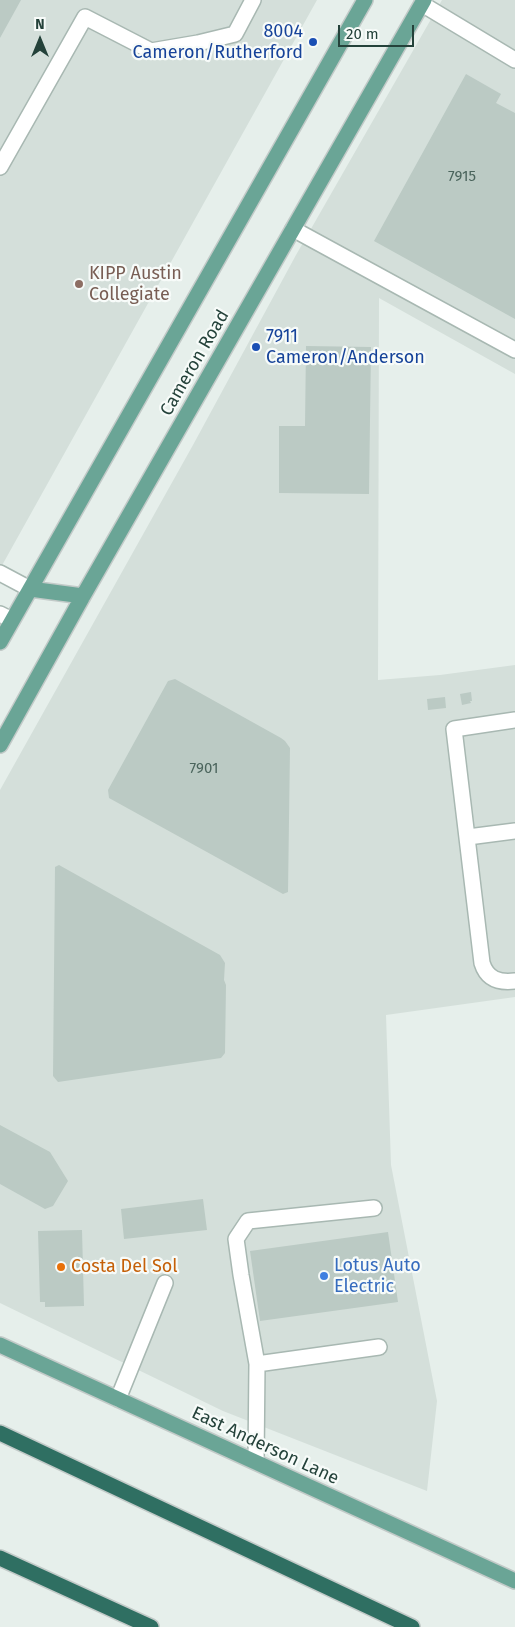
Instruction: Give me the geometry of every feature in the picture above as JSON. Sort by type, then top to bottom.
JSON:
[{"type":"highway","points":[[0,1434],[412,1627]]},
{"type":"highway","points":[[0,1558],[151,1627]]},
{"type":"main road","name":"Cameron Road","points":[[0,642],[6,617],[30,589],[365,0]]},
{"type":"main road","name":"Cameron Road","points":[[0,745],[83,596],[423,2]]},
{"type":"main road","points":[[30,589],[83,596]]},
{"type":"main road","name":"East Anderson Lane","points":[[0,1345],[515,1581]]},
{"type":"lane","points":[[0,167],[85,17],[151,51],[235,34],[253,0]]},
{"type":"lane","points":[[423,2],[515,60]]},
{"type":"lane","points":[[293,229],[515,350]]},
{"type":"lane","points":[[0,573],[30,589]]},
{"type":"lane","points":[[515,720],[454,728],[482,963],[485,972],[493,979],[515,981]]},
{"type":"lane","points":[[468,837],[515,831]]},
{"type":"lane","points":[[256,1462],[257,1364],[236,1238],[248,1221],[374,1208]]},
{"type":"lane","points":[[118,1399],[165,1283]]},
{"type":"lane","points":[[257,1364],[379,1347]]},
{"type":"shaded area","name":"KIPP Austin Collegiate","points":[[0,0],[317,0],[0,569]]},
{"type":"shaded area","points":[[442,0],[515,0],[515,374],[379,298],[378,680],[440,675],[515,665],[515,997],[386,1015],[391,1165],[437,1401],[427,1491],[223,1411],[0,1303],[0,790],[193,445],[296,255]]},
{"type":"building","points":[[0,0],[21,0],[0,38]]},
{"type":"building","points":[[466,74],[501,94],[496,103],[515,113],[515,319],[374,241]]},
{"type":"building","points":[[306,346],[371,347],[369,494],[279,493],[279,426],[305,426]]},
{"type":"building","points":[[175,679],[281,738],[290,748],[288,892],[283,894],[109,798],[108,790],[168,681]]},
{"type":"building","points":[[471,692],[471,703],[462,705],[460,694]]},
{"type":"building","points":[[445,697],[446,708],[428,710],[427,699]]},
{"type":"building","points":[[59,865],[220,955],[225,963],[224,980],[226,985],[225,1053],[221,1058],[58,1082],[53,1076],[55,867]]},
{"type":"building","points":[[0,1125],[50,1152],[68,1181],[53,1206],[45,1209],[0,1184]]},
{"type":"building","points":[[203,1199],[207,1230],[124,1239],[121,1209]]},
{"type":"building","name":"Costa Del Sol","points":[[82,1230],[84,1306],[45,1307],[45,1302],[40,1302],[38,1231]]},
{"type":"building","name":"Lotus Auto Electric","points":[[388,1232],[398,1302],[260,1321],[250,1251]]},
{"type":"place","name":"8004 Cameron/Rutherford","points":[[313,42]]},
{"type":"place","name":"KIPP Austin Collegiate","points":[[79,284]]},
{"type":"place","name":"7911 Cameron/Anderson","points":[[256,347]]},
{"type":"place","name":"Costa Del Sol","points":[[61,1267]]},
{"type":"place","name":"Lotus Auto Electric","points":[[324,1276]]}]
